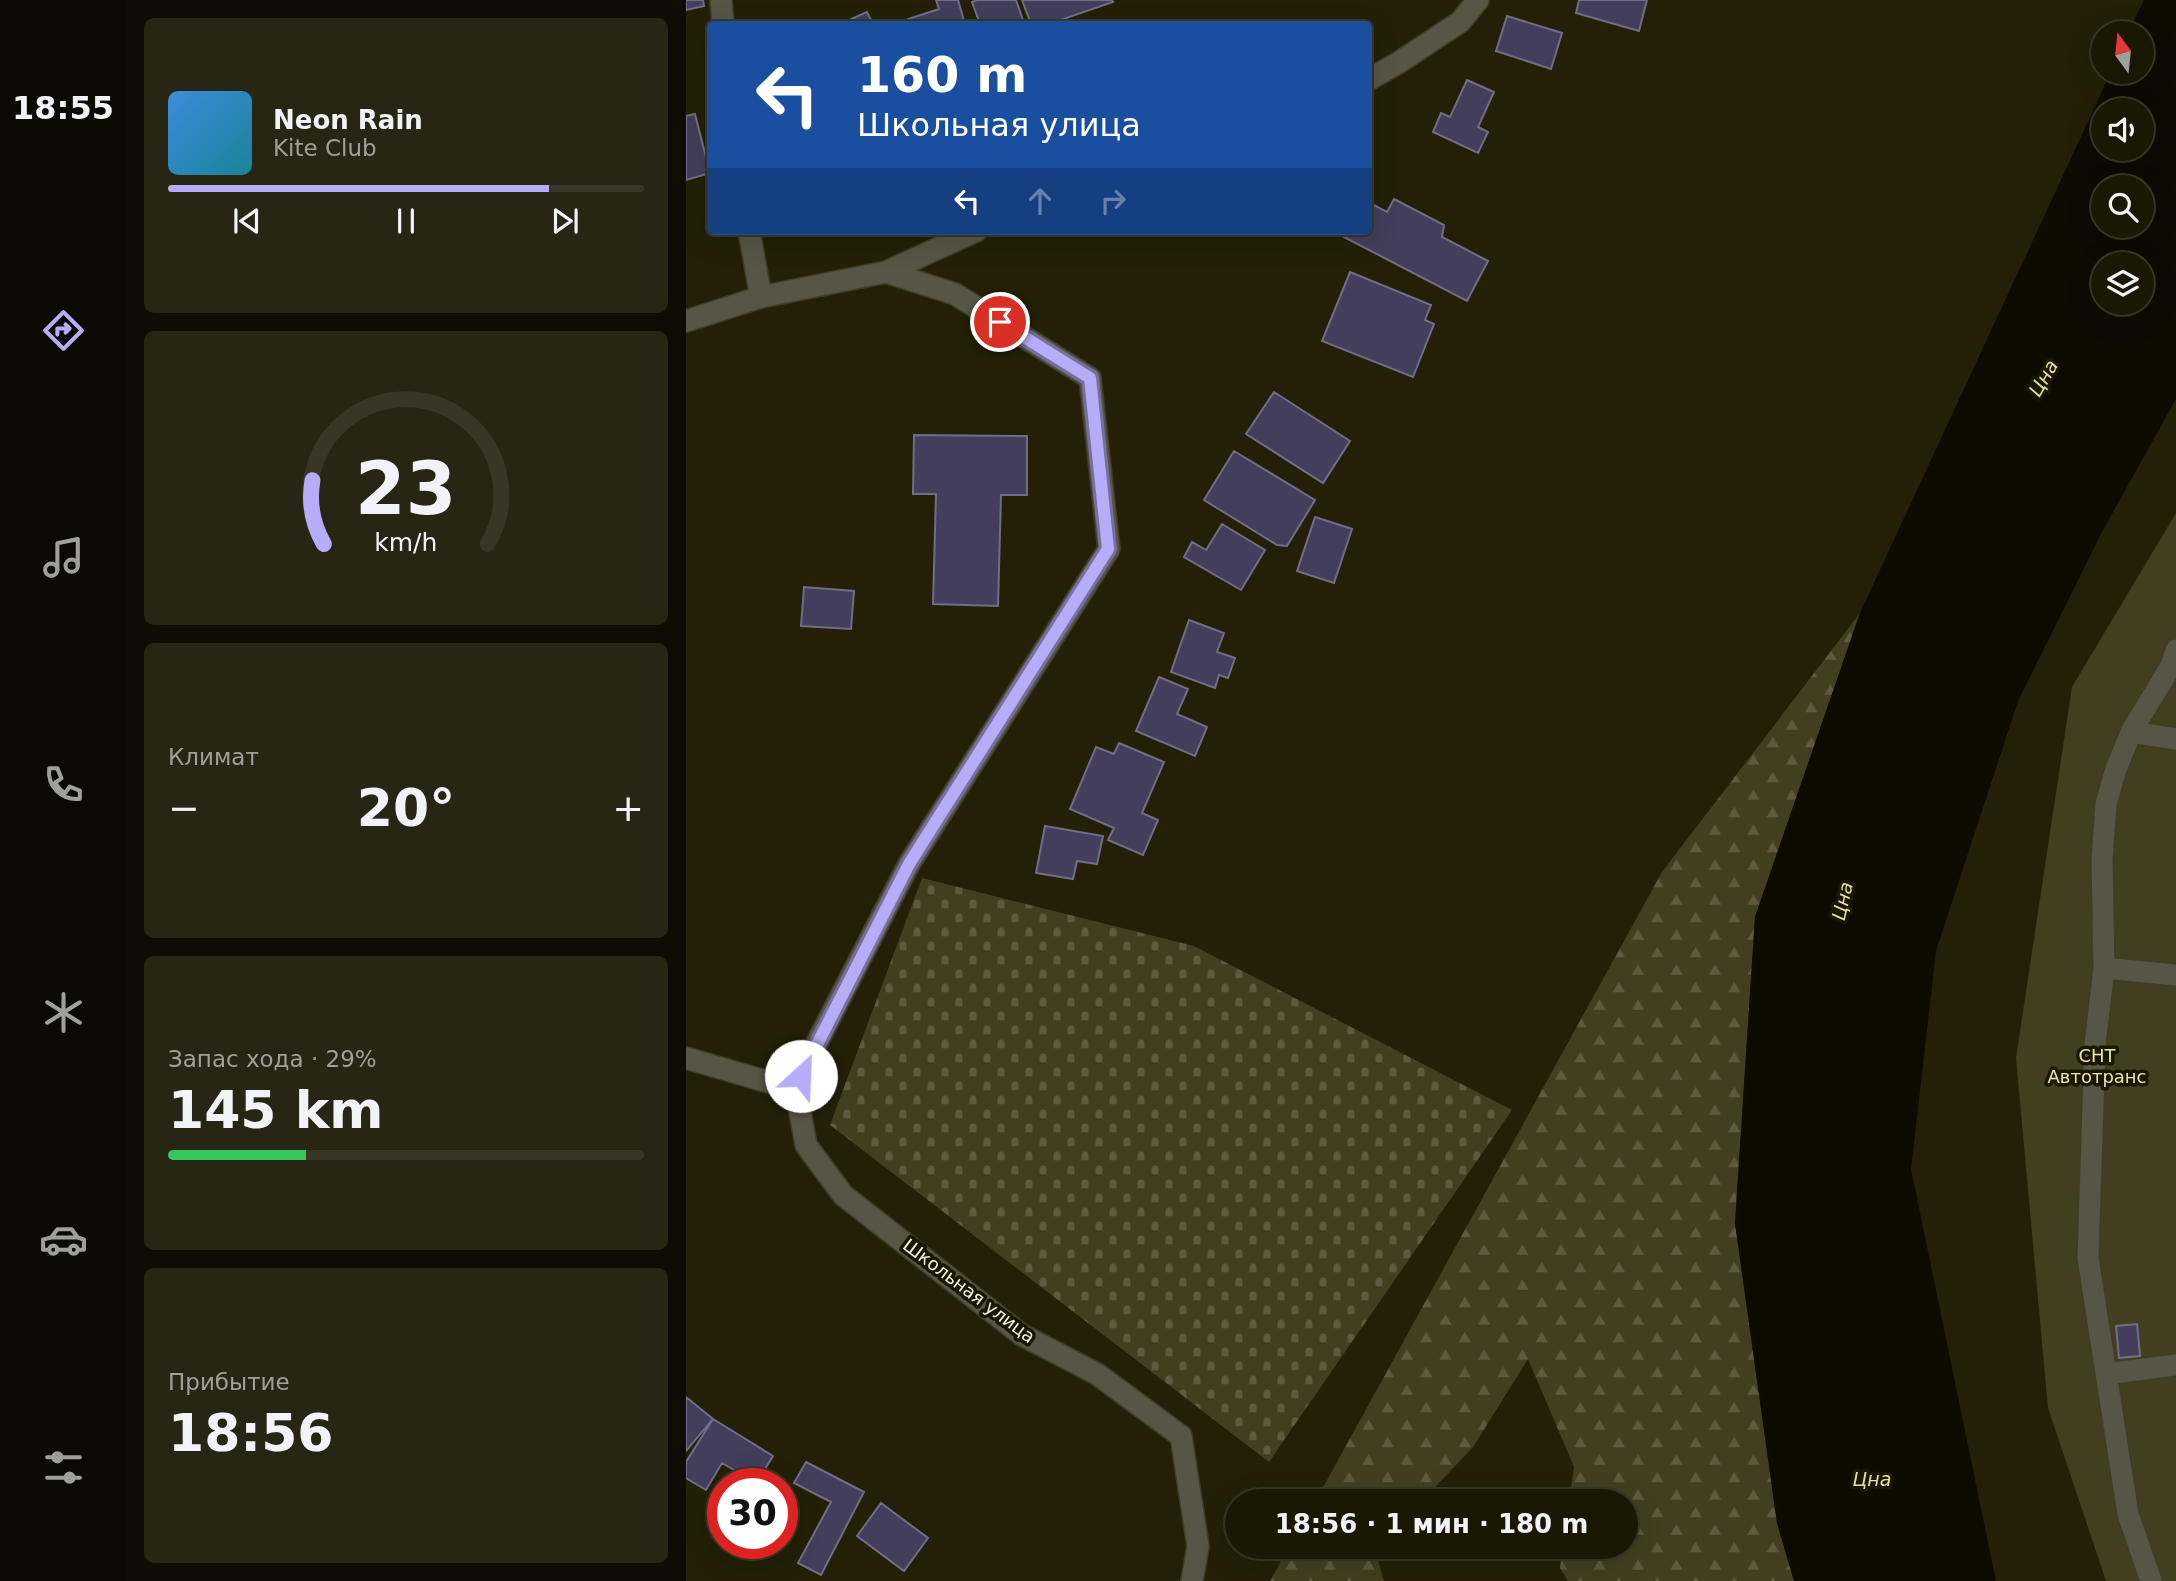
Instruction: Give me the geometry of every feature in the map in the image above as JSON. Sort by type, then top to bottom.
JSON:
[{"type":"street","points":[[721,0],[723,21]]},
{"type":"street","points":[[1372,78],[1398,64],[1460,22],[1478,0]]},
{"type":"street","points":[[750,235],[761,297]]},
{"type":"street","points":[[686,321],[761,297],[886,272],[967,235]]},
{"type":"street","points":[[686,1058],[796,1090],[807,1062],[909,864],[1108,549],[1090,378],[955,294],[886,272]]},
{"type":"street","points":[[2151,1581],[2128,1514],[2088,1258],[2095,1044],[2105,968],[2102,860],[2106,804],[2130,732],[2171,666],[2176,650]]},
{"type":"street","points":[[2130,732],[2176,739]]},
{"type":"street","points":[[2105,968],[2176,975]]},
{"type":"street","name":"Школьная улица","points":[[796,1090],[806,1145],[843,1195],[1022,1335],[1097,1374],[1181,1436],[1198,1546],[1192,1581]]},
{"type":"street","points":[[2106,1374],[2176,1365]]},
{"type":"green space","name":"СНТ Автотранс","points":[[2176,513],[2176,1581],[2106,1581],[2048,1408],[2016,1058],[2072,687]]},
{"type":"green space","points":[[1860,613],[1755,917],[1735,1223],[1777,1523],[1794,1581],[1568,1581],[1560,1568],[1561,1559],[1638,1559],[1638,1489],[1571,1489],[1574,1467],[1528,1359],[1473,1447],[1433,1489],[1322,1489],[1662,872]]},
{"type":"green space","points":[[922,878],[1194,946],[1512,1110],[1269,1462],[830,1125]]},
{"type":"green space","points":[[1282,1559],[1377,1559],[1384,1581],[1270,1581]]},
{"type":"water","name":"Цна","points":[[2144,0],[2176,0],[2176,399],[2103,530],[2018,701],[1936,951],[1911,1169],[1996,1581],[1794,1581],[1777,1523],[1735,1223],[1755,917],[1860,613],[2091,115],[2091,161],[2154,161],[2154,98],[2099,98],[2105,84],[2154,84],[2154,21],[2134,21]]},
{"type":"building","points":[[686,0],[703,0],[704,6],[686,10]]},
{"type":"building","points":[[936,0],[958,0],[964,21],[908,19],[939,9]]},
{"type":"building","points":[[1016,0],[1023,20],[979,21],[972,2]]},
{"type":"building","points":[[1022,0],[1113,2],[1058,21],[1030,21]]},
{"type":"building","points":[[1579,0],[1647,0],[1639,31],[1576,13]]},
{"type":"building","points":[[867,12],[872,21],[847,21]]},
{"type":"building","points":[[1507,16],[1562,33],[1551,69],[1496,51]]},
{"type":"building","points":[[1467,80],[1494,92],[1478,127],[1488,132],[1478,153],[1433,132],[1441,113],[1450,117]]},
{"type":"building","points":[[695,114],[707,161],[707,174],[686,180],[686,116]]},
{"type":"building","points":[[1394,199],[1444,225],[1442,237],[1488,261],[1467,301],[1344,237],[1372,235],[1372,204],[1387,212]]},
{"type":"building","points":[[1350,272],[1431,305],[1425,320],[1434,324],[1413,377],[1322,341]]},
{"type":"building","points":[[1274,392],[1350,441],[1323,483],[1246,434]]},
{"type":"building","points":[[914,435],[1027,436],[1027,495],[1001,495],[998,606],[933,604],[936,494],[913,494]]},
{"type":"building","points":[[1234,451],[1315,500],[1287,546],[1277,545],[1204,500]]},
{"type":"building","points":[[1315,517],[1352,529],[1334,583],[1297,571]]},
{"type":"building","points":[[1222,524],[1265,550],[1241,590],[1184,557],[1192,542],[1206,550]]},
{"type":"building","points":[[804,587],[854,591],[851,629],[801,626]]},
{"type":"building","points":[[1189,620],[1224,633],[1217,652],[1235,658],[1228,678],[1219,675],[1215,688],[1171,672]]},
{"type":"building","points":[[1159,677],[1188,689],[1177,714],[1207,727],[1195,756],[1136,731]]},
{"type":"building","points":[[1119,743],[1164,762],[1142,813],[1158,820],[1143,855],[1108,840],[1114,828],[1070,809],[1096,747],[1114,754]]},
{"type":"building","points":[[1045,826],[1103,836],[1097,864],[1077,861],[1073,879],[1036,873]]},
{"type":"building","points":[[2137,1324],[2140,1356],[2119,1358],[2116,1326]]},
{"type":"building","points":[[686,1397],[713,1419],[686,1451]]},
{"type":"building","points":[[713,1419],[773,1456],[766,1468],[730,1468],[722,1463],[719,1468],[707,1468],[706,1490],[686,1478],[686,1462]]},
{"type":"building","points":[[806,1462],[864,1492],[821,1575],[798,1563],[831,1502],[798,1485],[798,1476]]},
{"type":"building","points":[[881,1503],[928,1538],[904,1571],[857,1536]]},
{"type":"route","points":[[801,1076],[909,864],[1108,549],[1090,378],[1000,322]]}]
